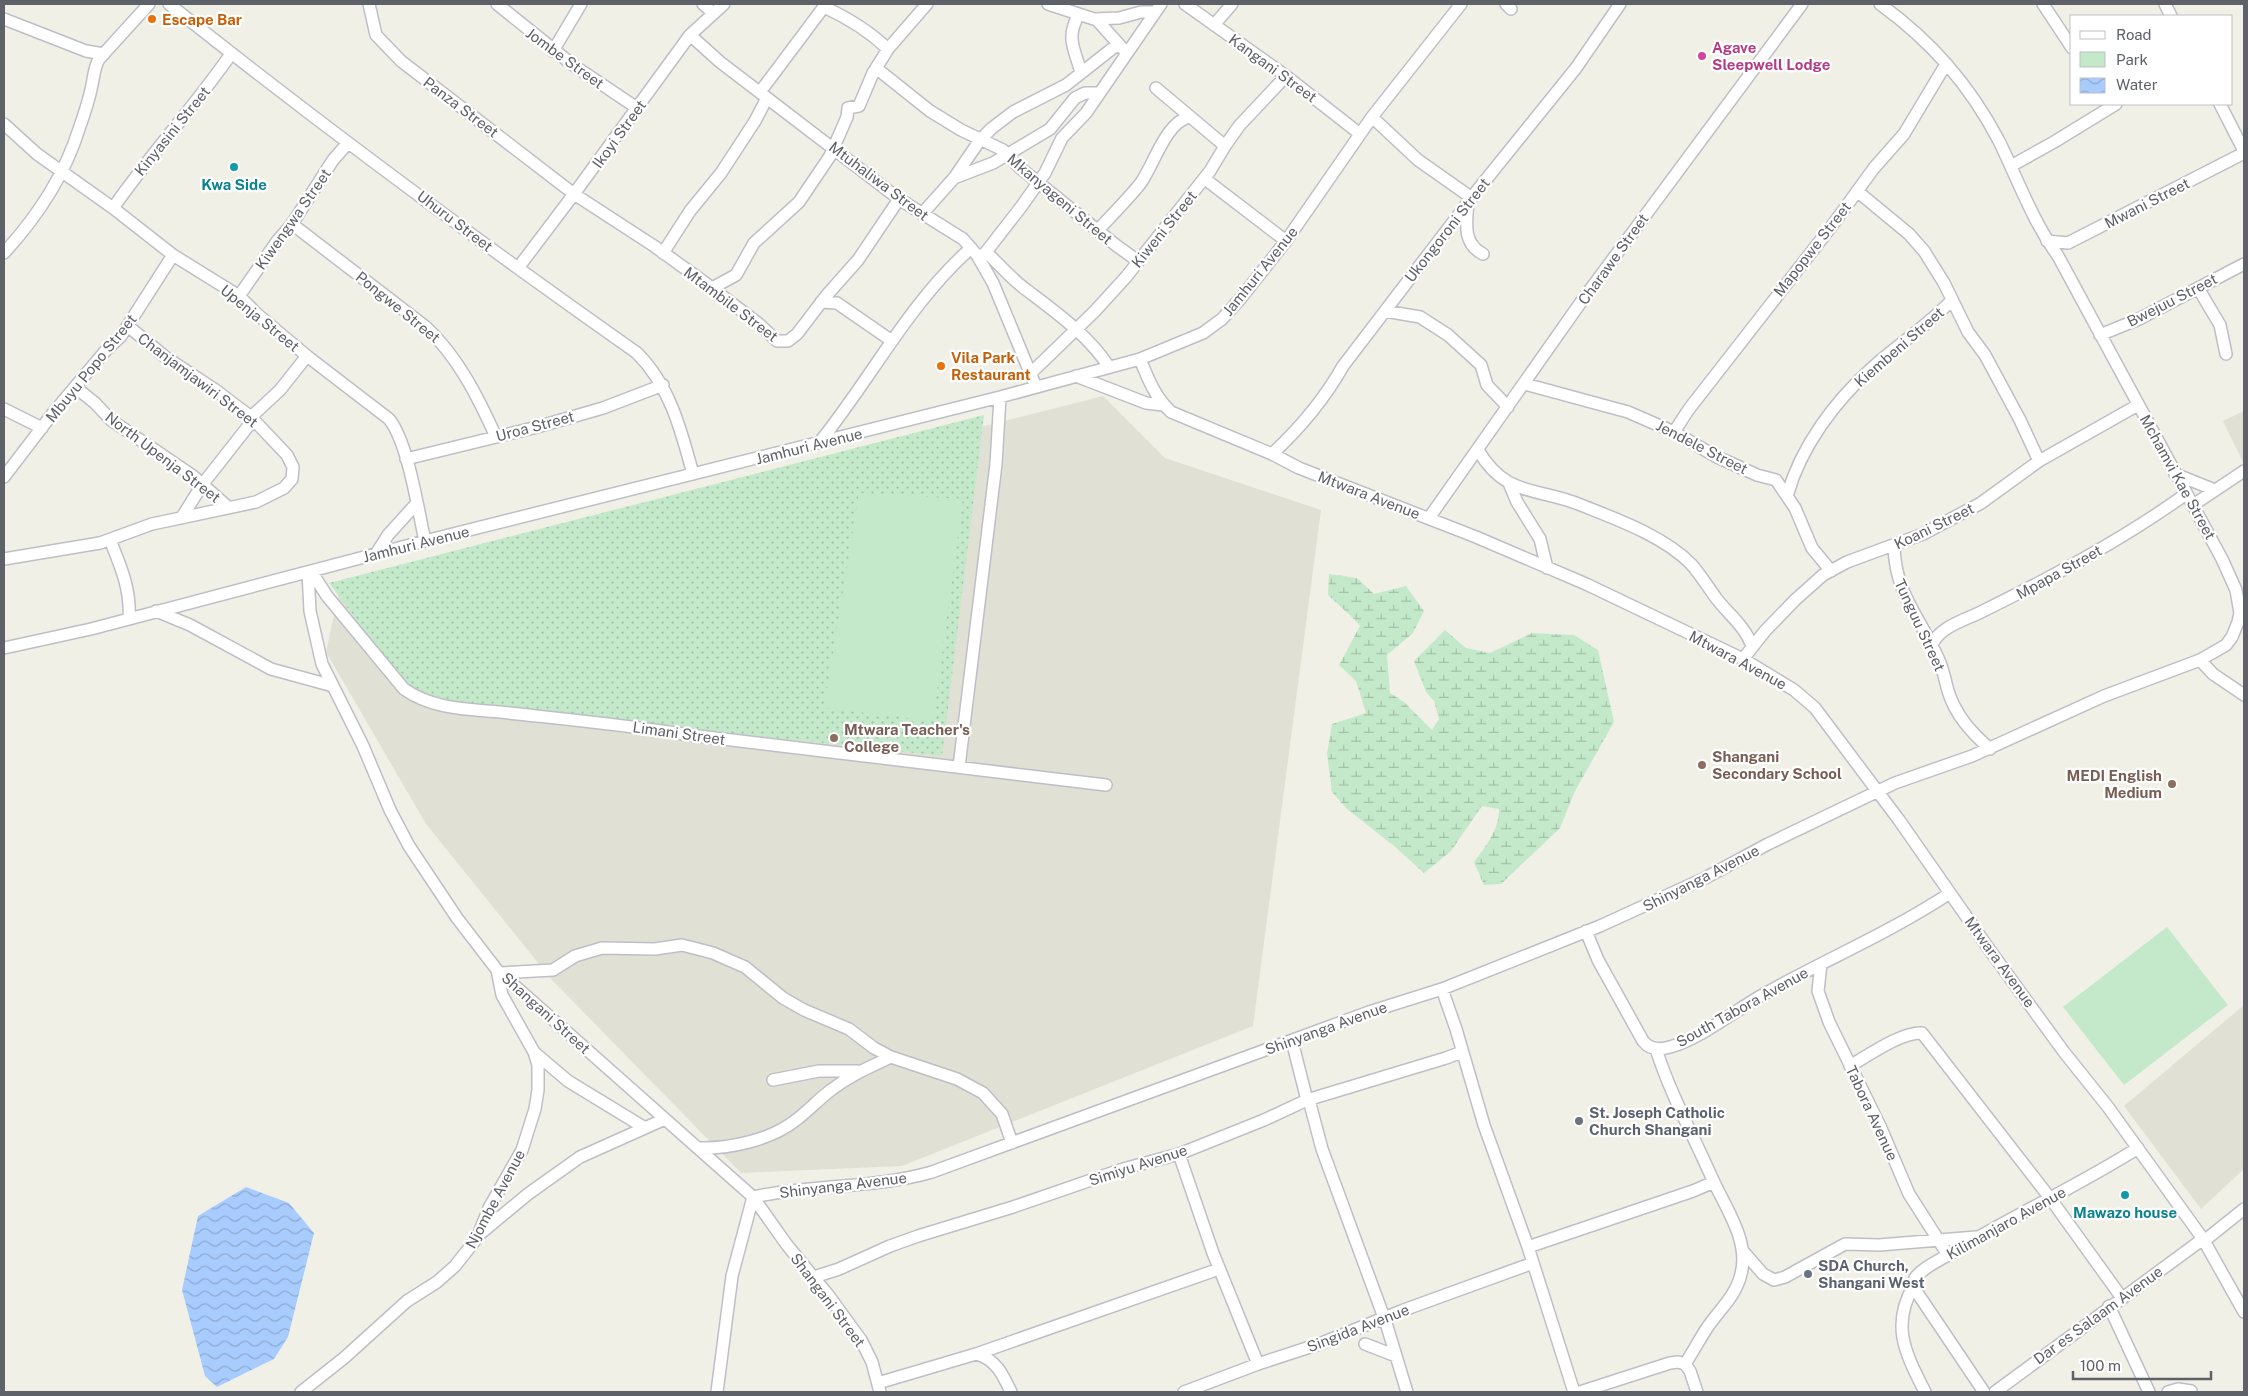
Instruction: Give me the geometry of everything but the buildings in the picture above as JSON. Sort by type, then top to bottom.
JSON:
[{"type":"street","points":[[4,253],[35,217],[62,172],[83,118],[96,65],[149,4]]},
{"type":"street","name":"Uhuru Street","points":[[169,4],[348,143],[637,353],[663,386],[680,427],[693,474]]},
{"type":"street","name":"Panza Street","points":[[369,4],[376,35],[401,61],[574,194]]},
{"type":"street","name":"Jombe Street","points":[[497,4],[553,50],[637,108]]},
{"type":"street","points":[[553,50],[581,4]]},
{"type":"street","points":[[703,4],[713,13]]},
{"type":"street","name":"Ikoyi Street","points":[[518,268],[690,35],[724,4]]},
{"type":"street","points":[[712,288],[736,275],[754,243],[799,202],[830,156],[847,117],[848,108],[859,106],[876,68],[888,48],[927,4]]},
{"type":"street","points":[[1048,4],[1094,19],[1104,26],[1128,55]]},
{"type":"street","name":"Kangani Street","points":[[1185,4],[1286,76],[1360,134]]},
{"type":"street","points":[[1214,26],[1232,4]]},
{"type":"street","name":"Jamhuri Avenue","points":[[4,648],[129,619],[425,541],[1000,398],[1140,359],[1203,333],[1222,319],[1241,298],[1286,241],[1372,117],[1461,4]]},
{"type":"street","name":"Ukongoroni Street","points":[[1272,454],[1298,428],[1470,200],[1576,68],[1620,4]]},
{"type":"street","name":"Charawe Street","points":[[1429,518],[1581,302],[1802,4]]},
{"type":"street","name":"Mchamvi Kae Street","points":[[1880,4],[1912,27],[1965,86],[1987,119],[2011,166],[2028,208],[2058,256],[2175,474],[2240,588],[2240,613],[2237,626]]},
{"type":"street","points":[[2043,4],[2070,45]]},
{"type":"street","points":[[663,253],[690,211],[721,173],[756,121],[764,95],[825,5],[875,36],[888,48]]},
{"type":"street","points":[[1094,19],[1119,18],[1158,8]]},
{"type":"street","points":[[1108,367],[1097,351],[1054,310],[982,255],[1038,182],[1062,138],[1086,112],[1128,55],[1158,8]]},
{"type":"street","points":[[1078,14],[1070,38],[1081,73]]},
{"type":"street","points":[[4,19],[86,51],[104,54]]},
{"type":"street","name":"Mtuhaliwa Street","points":[[690,35],[720,62],[833,147],[899,200],[963,239],[971,248],[982,255],[1036,387]]},
{"type":"street","points":[[922,214],[954,178],[980,140],[996,124],[1013,112],[1066,85],[1118,44]]},
{"type":"street","name":"Kinyasini Street","points":[[113,208],[140,169],[206,89],[231,54]]},
{"type":"street","name":"Mapopwe Street","points":[[1674,432],[1688,409],[1912,123],[1946,64]]},
{"type":"street","name":"Mkanyageni Street","points":[[876,68],[930,112],[1008,154],[1019,167],[1138,261]]},
{"type":"street","name":"Kiweni Street","points":[[1030,373],[1095,312],[1138,261],[1173,215],[1205,179],[1216,163],[1224,146],[1286,76]]},
{"type":"street","points":[[1156,88],[1224,146]]},
{"type":"street","points":[[954,178],[993,163],[1054,125],[1075,98],[1085,93],[1099,93]]},
{"type":"street","points":[[2220,105],[2244,152]]},
{"type":"street","points":[[2011,166],[2054,142],[2101,108]]},
{"type":"street","points":[[1098,230],[1139,185],[1169,132],[1181,120],[1190,117]]},
{"type":"street","points":[[1372,117],[1418,160],[1470,200],[1467,233],[1471,246],[1483,254]]},
{"type":"street","name":"Upenja Street","points":[[4,124],[37,154],[113,208],[173,255],[239,296],[257,314],[307,356],[389,419],[398,433],[406,460],[425,541]]},
{"type":"street","name":"Kiwengwa Street","points":[[239,296],[278,240],[292,224],[334,160],[348,143]]},
{"type":"street","name":"Mwani Street","points":[[2047,241],[2068,243],[2244,152]]},
{"type":"street","points":[[1205,179],[1286,241]]},
{"type":"street","name":"Kiembeni Street","points":[[1857,191],[1910,234],[1924,251],[1944,283],[1968,332],[1985,355],[2020,420],[2039,461]]},
{"type":"street","name":"Mtambile Street","points":[[574,194],[712,288],[759,324],[771,337],[780,342],[792,340],[821,302],[858,260],[899,200]]},
{"type":"street","name":"Pongwe Street","points":[[292,224],[426,328],[444,345],[464,374],[496,437]]},
{"type":"street","points":[[1443,235],[1467,233]]},
{"type":"street","points":[[819,443],[935,284],[971,248]]},
{"type":"street","name":"Mbuyu Popo Street","points":[[4,477],[75,387],[107,349],[121,336],[173,255]]},
{"type":"street","name":"Bwejuu Street","points":[[2100,335],[2139,319],[2244,264]]},
{"type":"street","points":[[2198,288],[2220,325],[2226,354]]},
{"type":"street","name":"Kiembeni Street","points":[[1787,496],[1807,447],[1836,407],[1874,367],[1952,300]]},
{"type":"street","points":[[821,302],[837,304],[892,341]]},
{"type":"street","points":[[1385,311],[1420,317],[1448,335],[1481,365],[1487,385],[1508,407]]},
{"type":"street","name":"Chanjamjawiri Street","points":[[4,559],[110,540],[128,531],[182,517],[263,500],[284,488],[294,475],[287,455],[252,419],[164,356],[128,326]]},
{"type":"street","points":[[182,517],[202,485],[252,419],[280,390],[307,356]]},
{"type":"street","name":"Mtwara Avenue","points":[[1140,359],[1163,405],[1171,412],[1200,426],[1272,454],[1299,468],[1429,518],[1586,584],[1743,659],[1794,690],[1815,708],[1877,791],[2064,1052],[2138,1148],[2203,1240],[2244,1312]]},
{"type":"street","points":[[1076,376],[1146,403],[1163,405]]},
{"type":"street","name":"Jendele Street","points":[[1525,384],[1628,412],[1674,432],[1715,456],[1757,475],[1776,480],[1787,496],[1812,548],[1831,570]]},
{"type":"street","name":"Uroa Street","points":[[406,460],[603,408],[663,386]]},
{"type":"street","name":"North Upenja Street","points":[[75,387],[95,403],[111,420],[154,448],[228,507]]},
{"type":"street","points":[[959,767],[996,464],[1000,398]]},
{"type":"street","name":"Koani Street","points":[[1743,659],[1752,646],[1794,600],[1831,570],[1923,534],[1981,503],[2039,461],[2138,405]]},
{"type":"street","points":[[4,409],[42,428]]},
{"type":"street","points":[[1478,450],[1489,467],[1509,483],[1540,495],[1580,504],[1629,525],[1669,547],[1690,564],[1737,621],[1749,638],[1752,646]]},
{"type":"street","points":[[2193,504],[2244,471]]},
{"type":"street","points":[[2175,474],[2215,490]]},
{"type":"street","points":[[1509,483],[1517,502],[1540,539],[1547,568]]},
{"type":"street","name":"Mpapa Street","points":[[1932,645],[1934,639],[1945,629],[2022,593],[2108,545],[2186,494]]},
{"type":"street","points":[[376,554],[388,535],[416,504]]},
{"type":"street","points":[[110,540],[126,580],[130,601],[129,619]]},
{"type":"street","name":"Tunguu Street","points":[[1894,546],[1895,563],[1901,588],[1940,660],[1948,691],[1958,715],[1967,727],[1990,749]]},
{"type":"street","name":"Limani Street","points":[[310,571],[327,596],[404,689],[417,698],[428,702],[462,709],[637,727],[690,736],[1106,785]]},
{"type":"street","name":"Shangani Street","points":[[310,571],[310,611],[322,664],[363,746],[390,810],[409,846],[457,918],[499,971],[753,1198],[787,1246],[814,1278],[860,1340],[872,1362],[879,1388]]},
{"type":"street","points":[[156,612],[190,624],[271,669],[333,686]]},
{"type":"street","points":[[1877,791],[1913,776],[1990,749],[2071,710],[2200,660],[2226,645],[2237,626],[2244,636]]},
{"type":"street","points":[[1921,627],[1945,629]]},
{"type":"street","points":[[2200,660],[2213,674],[2244,695]]},
{"type":"street","name":"Shinyanga Avenue","points":[[753,1198],[791,1190],[897,1181],[932,1172],[1398,1002],[1442,989],[1656,902],[1740,858],[1877,791]]},
{"type":"street","name":"South Tabora Avenue","points":[[1586,931],[1598,960],[1642,1041],[1656,1049],[1673,1047],[1687,1040],[1765,993],[1902,924],[1950,893]]},
{"type":"street","points":[[499,971],[553,970],[575,956],[602,948],[656,949],[682,946],[713,953],[736,962],[753,972],[783,998],[804,1010],[850,1030],[874,1048],[892,1057],[957,1079],[983,1093],[1002,1114],[1012,1143]]},
{"type":"street","name":"Tabora Avenue","points":[[1821,964],[1818,991],[1829,1022],[1886,1140],[1904,1184],[1936,1239],[1948,1255]]},
{"type":"street","name":"Njombe Avenue","points":[[301,1392],[344,1358],[406,1301],[444,1276],[464,1256],[480,1234],[489,1208],[527,1138],[538,1090],[538,1065],[534,1052],[502,995],[499,971]]},
{"type":"street","points":[[1442,989],[1484,1126],[1528,1247],[1574,1392]]},
{"type":"street","points":[[1850,1066],[1891,1043],[1914,1034],[1922,1033],[2050,1198],[2122,1298]]},
{"type":"street","points":[[1292,1041],[1322,1149],[1384,1318],[1407,1392]]},
{"type":"street","points":[[1656,1049],[1665,1074],[1725,1203],[1743,1251],[1762,1274],[1774,1280],[1785,1277],[1845,1244],[1879,1245],[1978,1237]]},
{"type":"street","points":[[534,1052],[568,1081],[645,1128]]},
{"type":"street","name":"Simiyu Avenue","points":[[814,1278],[918,1236],[1013,1207],[1123,1169],[1179,1154],[1308,1100],[1462,1052]]},
{"type":"street","points":[[698,1148],[754,1140],[782,1129],[795,1122],[830,1090],[860,1071],[892,1057]]},
{"type":"street","points":[[773,1080],[826,1070],[860,1071]]},
{"type":"street","points":[[480,1234],[528,1194],[580,1157],[664,1119]]},
{"type":"street","name":"Kilimanjaro Avenue","points":[[1925,1392],[1906,1349],[1900,1327],[1905,1303],[1918,1275],[1978,1237],[2082,1181],[2138,1148]]},
{"type":"street","points":[[1179,1154],[1219,1269],[1258,1364]]},
{"type":"street","points":[[1528,1247],[1693,1191],[1714,1182]]},
{"type":"street","points":[[717,1392],[732,1276],[753,1198]]},
{"type":"street","name":"Dar es Salaam Avenue","points":[[1995,1392],[2109,1306],[2244,1209]]},
{"type":"street","points":[[1685,1364],[1705,1330],[1733,1293],[1742,1272],[1743,1251]]},
{"type":"street","name":"Singida Avenue","points":[[1184,1392],[1258,1364],[1319,1344],[1532,1263]]},
{"type":"street","points":[[879,1388],[1219,1269]]},
{"type":"street","points":[[1914,1285],[1930,1313],[1984,1392]]},
{"type":"street","points":[[2109,1306],[2149,1392]]},
{"type":"street","points":[[1366,1344],[1396,1356]]},
{"type":"street","points":[[976,1354],[995,1364],[1011,1392]]},
{"type":"street","points":[[1580,1392],[1678,1362],[1685,1364],[1690,1371],[1697,1392]]},
{"type":"street","points":[[2168,1392],[2178,1389],[2191,1391]]},
{"type":"shaded area","name":"Mtwara Teacher's College","points":[[1103,396],[1165,458],[1321,510],[1253,1026],[902,1166],[741,1173],[552,980],[426,824],[326,652],[340,588]]},
{"type":"shaded area","points":[[2244,411],[2244,464],[2223,421]]},
{"type":"shaded area","points":[[2244,1005],[2244,1169],[2201,1209],[2124,1106]]},
{"type":"green space","points":[[984,415],[942,756],[425,699],[405,685],[329,583]]},
{"type":"green space","points":[[859,493],[963,499],[933,721],[824,708]]},
{"type":"green space","points":[[1329,574],[1357,578],[1374,594],[1406,586],[1424,611],[1413,633],[1387,655],[1390,693],[1404,702],[1432,730],[1439,719],[1434,701],[1426,692],[1414,661],[1445,630],[1466,648],[1490,653],[1532,633],[1574,635],[1598,650],[1614,722],[1575,791],[1560,828],[1501,884],[1484,885],[1474,862],[1494,831],[1499,809],[1482,806],[1451,851],[1424,873],[1394,846],[1347,809],[1332,792],[1327,753],[1332,724],[1366,713],[1356,681],[1339,665],[1360,626],[1328,595]]},
{"type":"green space","points":[[2167,927],[2228,1005],[2124,1085],[2063,1007]]},
{"type":"water","points":[[246,1187],[289,1203],[314,1233],[288,1337],[274,1359],[217,1387],[205,1376],[182,1290],[198,1216]]},
{"type":"place","name":"Escape Bar","points":[[152,19]]},
{"type":"place","name":"Agave Sleepwell Lodge","points":[[1702,56]]},
{"type":"place","name":"Kwa Side","points":[[234,167]]},
{"type":"place","name":"Vila Park Restaurant","points":[[941,366]]},
{"type":"place","name":"Mtwara Teacher's College","points":[[834,738]]},
{"type":"place","name":"Shangani Secondary School","points":[[1702,765]]},
{"type":"place","name":"MEDI English Medium","points":[[2172,784]]},
{"type":"place","name":"St. Joseph Catholic Church Shangani","points":[[1579,1121]]},
{"type":"place","name":"Mawazo house","points":[[2125,1195]]},
{"type":"place","name":"SDA Church, Shangani West","points":[[1808,1274]]}]
